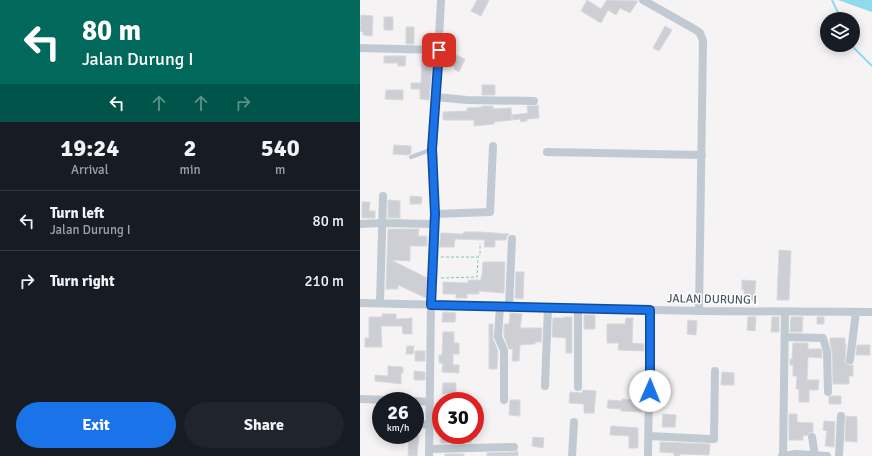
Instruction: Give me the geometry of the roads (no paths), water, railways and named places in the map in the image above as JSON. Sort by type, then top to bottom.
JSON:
[{"type":"street","points":[[441,0],[432,149],[435,214],[433,224],[432,258],[429,452],[514,447]]},
{"type":"street","points":[[643,0],[696,30],[700,33],[704,41],[699,311]]},
{"type":"street","points":[[360,48],[439,50]]},
{"type":"street","points":[[436,97],[467,100],[534,101]]},
{"type":"street","points":[[435,214],[490,212],[493,146]]},
{"type":"street","points":[[547,152],[702,155]]},
{"type":"street","points":[[380,303],[383,196]]},
{"type":"street","points":[[360,224],[433,224]]},
{"type":"street","points":[[509,306],[512,239]]},
{"type":"street","name":"JALAN DURUNG I","points":[[360,303],[699,311],[872,312]]},
{"type":"street","points":[[500,306],[498,337],[504,352],[504,400]]},
{"type":"street","points":[[545,386],[548,307]]},
{"type":"street","points":[[578,308],[578,386]]},
{"type":"street","points":[[648,456],[650,310]]},
{"type":"street","points":[[785,312],[782,456],[827,456]]},
{"type":"street","points":[[850,360],[856,312]]},
{"type":"street","points":[[785,337],[823,338],[827,352],[828,392]]},
{"type":"street","points":[[649,436],[710,440],[714,438],[715,371]]},
{"type":"street","points":[[360,399],[372,399]]},
{"type":"street","points":[[424,402],[430,402]]},
{"type":"street","points":[[838,456],[841,416]]},
{"type":"street","points":[[572,456],[574,422]]},
{"type":"street","points":[[424,424],[430,426]]},
{"type":"street","points":[[812,438],[815,456]]},
{"type":"lane","points":[[411,157],[432,149]]},
{"type":"water","points":[[838,0],[872,0],[872,12]]},
{"type":"waterway","points":[[832,0],[838,12]]},
{"type":"waterway","points":[[858,52],[872,66]]}]
